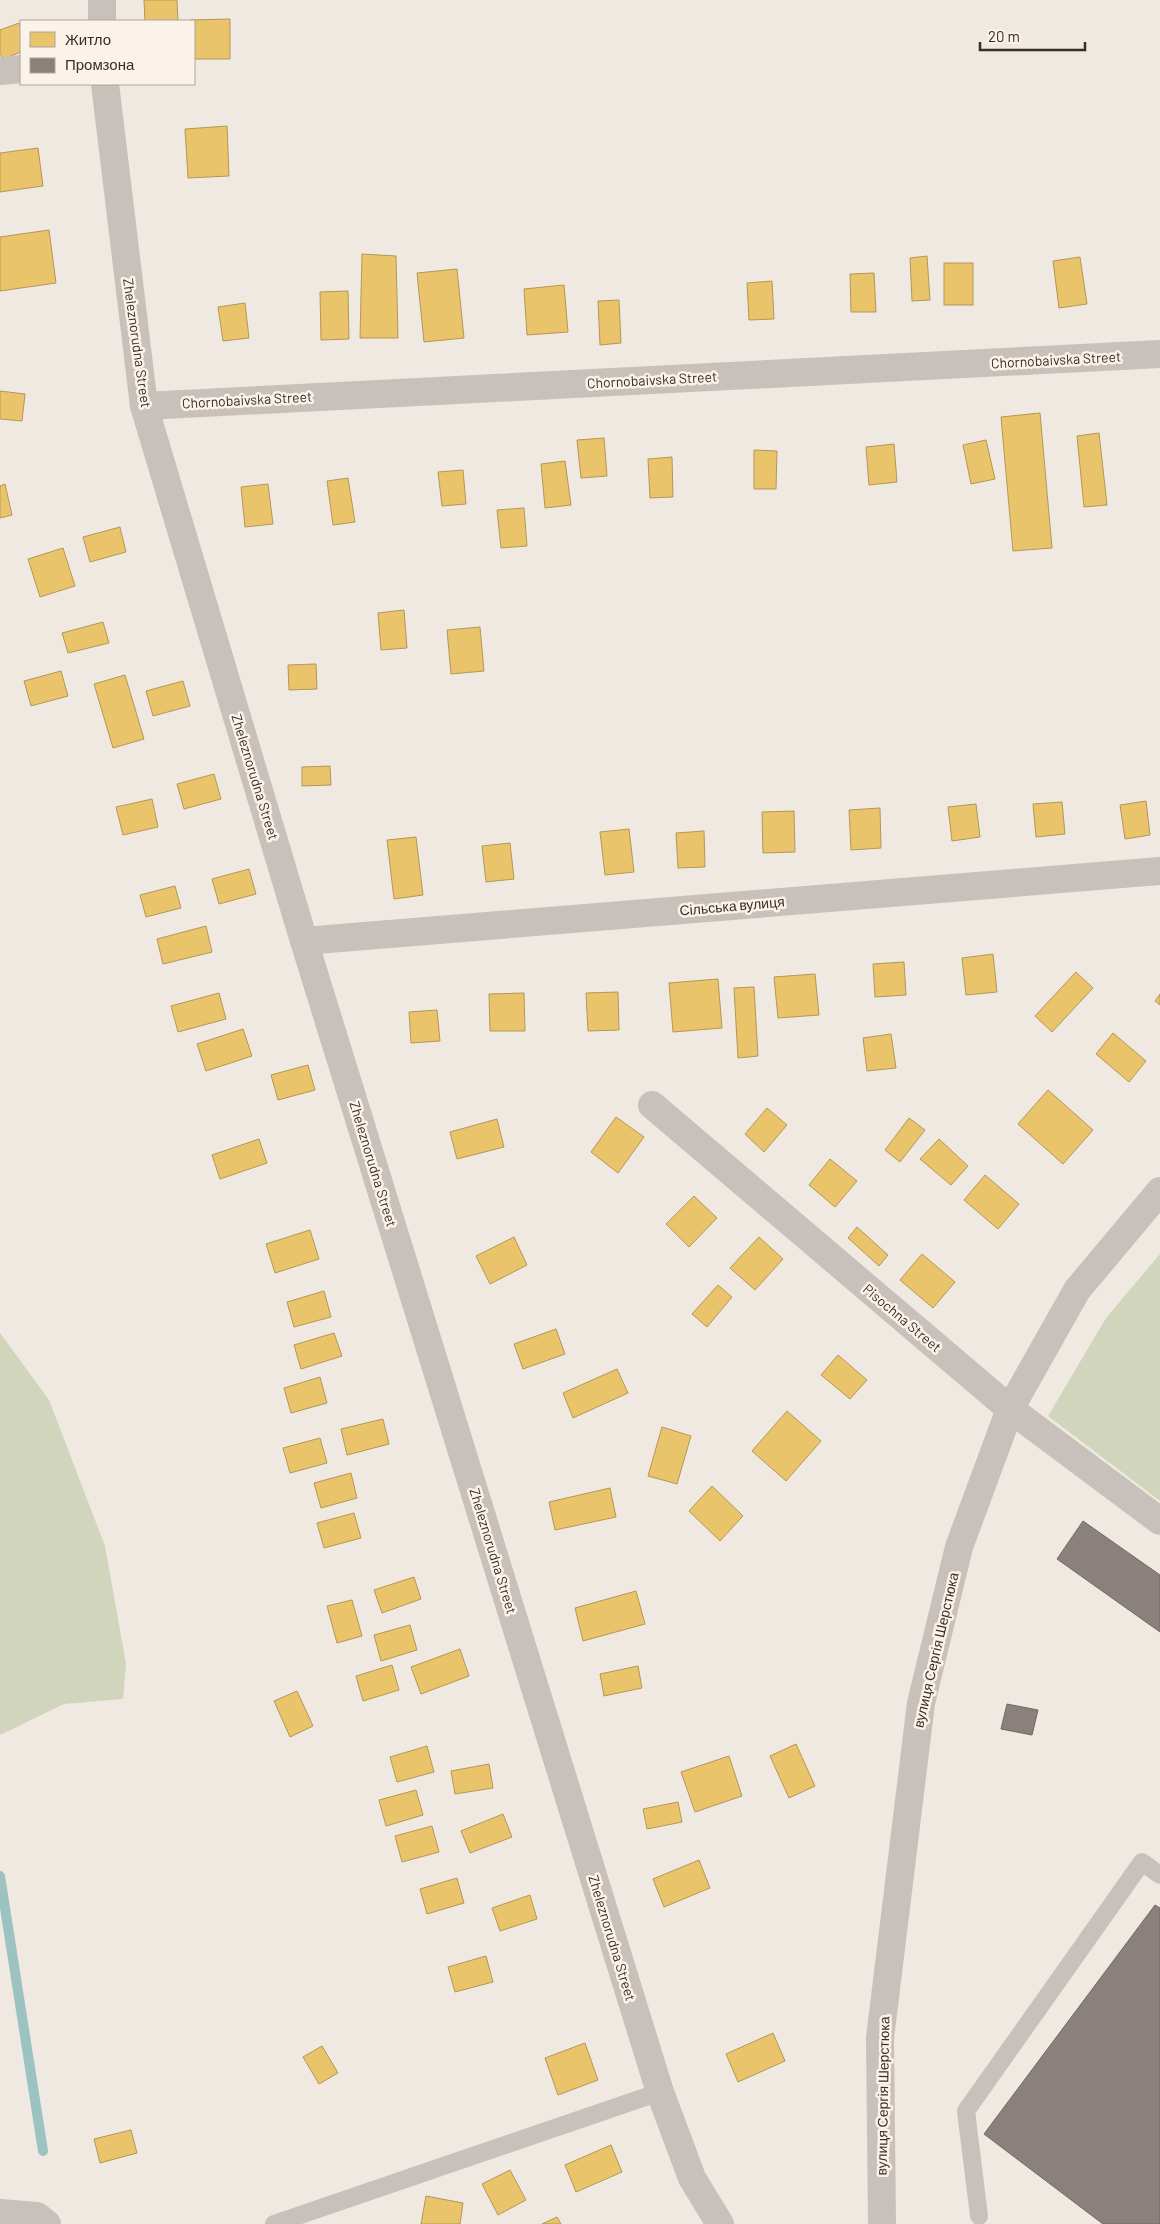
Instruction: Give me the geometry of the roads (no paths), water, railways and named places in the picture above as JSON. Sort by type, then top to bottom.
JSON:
[{"type":"street","points":[[102,0],[102,20]]},
{"type":"street","points":[[0,71],[20,69]]},
{"type":"street","name":"Zheleznorudna Street","points":[[105,85],[144,406],[304,941],[660,2092],[692,2178],[720,2224]]},
{"type":"street","name":"Chornobaivska Street","points":[[144,406],[1160,354]]},
{"type":"street","name":"Сільська вулиця","points":[[304,941],[1160,871]]},
{"type":"street","name":"Pisochna Street","points":[[652,1105],[1010,1409],[1160,1521]]},
{"type":"street","name":"вулиця Сергія Шерстюка","points":[[882,2224],[880,2038],[921,1703],[959,1547],[1010,1409],[1077,1290],[1160,1191]]},
{"type":"street","points":[[0,2213],[37,2216],[47,2224]]},
{"type":"lane","points":[[979,2216],[966,2111],[1142,1862],[1160,1875]]},
{"type":"lane","points":[[274,2224],[660,2092]]},
{"type":"waterway","points":[[0,1876],[43,2151]]}]
